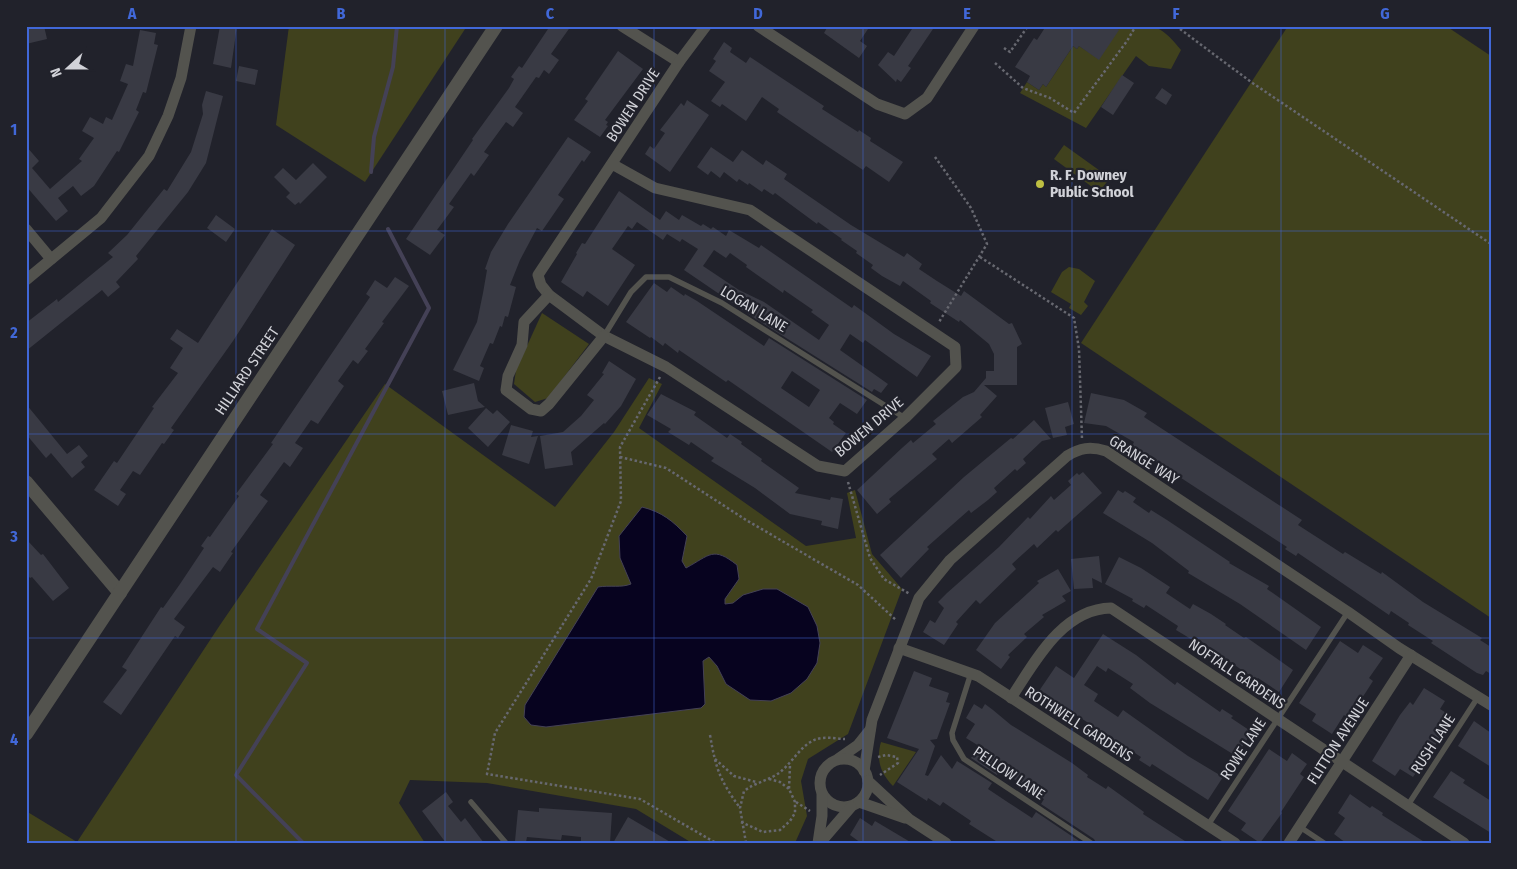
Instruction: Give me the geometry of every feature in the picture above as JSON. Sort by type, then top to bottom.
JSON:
[{"type":"street","points":[[26,280],[101,218],[149,156],[168,116],[181,78],[192,26]]},
{"type":"street","name":"HILLIARD STREET","points":[[26,734],[496,26]]},
{"type":"street","points":[[622,26],[678,62]]},
{"type":"street","name":"BOWEN DRIVE","points":[[612,164],[655,188],[750,210],[955,347],[956,367],[905,418],[845,471],[818,466],[666,367],[604,336],[549,295],[541,285],[538,275],[678,62],[706,26]]},
{"type":"street","points":[[758,26],[877,104],[904,114],[927,98],[974,26]]},
{"type":"street","points":[[26,230],[51,259]]},
{"type":"street","points":[[549,295],[524,322],[522,345],[508,376],[506,390],[531,409],[541,411],[550,404],[604,336]]},
{"type":"street","name":"GRANGE WAY","points":[[1083,448],[1092,447],[1106,451],[1411,655],[1491,705]]},
{"type":"street","points":[[819,843],[855,804],[864,798],[867,792],[866,776],[872,720],[919,598],[950,560],[1066,456],[1083,448]]},
{"type":"street","points":[[26,482],[120,593]]},
{"type":"street","name":"NOFTALL GARDENS","points":[[1012,698],[1037,658],[1059,632],[1076,617],[1088,611],[1111,608],[1277,719],[1344,761],[1464,843]]},
{"type":"street","name":"ROTHWELL GARDENS","points":[[899,648],[971,673],[1235,843]]},
{"type":"street","name":"FLITTON AVENUE","points":[[1290,843],[1411,655]]},
{"type":"street","points":[[819,843],[822,794],[819,780],[825,766],[858,745],[872,729]]},
{"type":"street","points":[[838,759],[853,761],[909,819],[946,843]]},
{"type":"street","points":[[822,794],[834,805],[855,804],[909,819]]},
{"type":"lane","name":"LOGAN LANE","points":[[604,336],[631,292],[646,277],[668,277],[722,303],[905,418]]},
{"type":"lane","name":"ROWE LANE","points":[[1208,825],[1348,612]]},
{"type":"lane","name":"PELLOW LANE","points":[[971,673],[952,733],[953,740],[964,759],[1092,843]]},
{"type":"lane","name":"RUSH LANE","points":[[1408,805],[1478,697]]},
{"type":"lane","points":[[471,802],[506,843]]},
{"type":"lane","points":[[1300,827],[1324,843]]},
{"type":"path","points":[[1004,48],[1010,52],[1028,26]]},
{"type":"path","points":[[995,63],[1023,88],[1050,98],[1074,113],[1127,41],[1134,29],[1132,26]]},
{"type":"path","points":[[1176,26],[1251,82],[1491,244]]},
{"type":"path","points":[[932,331],[987,244],[971,208],[936,157]]},
{"type":"path","points":[[980,257],[1074,318],[1080,349],[1083,448]]},
{"type":"path","points":[[666,367],[620,447],[621,500],[591,579],[495,733],[488,774],[640,799],[716,843]]},
{"type":"path","points":[[620,457],[666,468],[746,520],[858,585],[896,620]]},
{"type":"path","points":[[845,471],[870,558],[884,579],[919,598]]},
{"type":"path","points":[[710,735],[714,758],[722,783],[740,808]]},
{"type":"path","points":[[746,843],[740,808],[744,791],[756,782],[775,776],[790,764],[804,747],[820,738],[845,739]]},
{"type":"path","points":[[876,758],[886,754],[897,757],[898,763],[880,774]]},
{"type":"path","points":[[714,758],[734,776],[756,782]]},
{"type":"path","points":[[741,822],[763,832],[780,830],[790,821],[795,813],[795,802],[790,789],[790,764]]},
{"type":"path","points":[[767,778],[780,782],[790,789]]},
{"type":"path","points":[[795,802],[813,813]]},
{"type":"shaded area","points":[[289,26],[467,26],[365,182],[276,125]]},
{"type":"shaded area","points":[[1113,26],[1152,26],[1165,33],[1181,50],[1171,69],[1149,66],[1136,56],[1086,128],[1020,93],[1027,82],[1039,90],[1043,84],[1046,87],[1073,46],[1077,49],[1079,46],[1099,59]]},
{"type":"shaded area","points":[[1288,26],[1446,26],[1491,56],[1491,618],[1081,343]]},
{"type":"shaded area","points":[[1064,145],[1110,178],[1099,192],[1054,159]]},
{"type":"shaded area","points":[[1069,267],[1079,269],[1095,281],[1084,302],[1088,306],[1081,315],[1069,308],[1071,304],[1051,292],[1062,272]]},
{"type":"shaded area","points":[[542,313],[589,344],[548,398],[535,402],[514,384],[516,370]]},
{"type":"shaded area","points":[[649,378],[662,384],[639,428],[806,546],[856,538],[847,493],[855,490],[872,554],[902,589],[848,734],[808,759],[801,781],[807,816],[795,843],[692,843],[636,809],[487,783],[410,780],[399,803],[425,843],[26,843],[26,811],[77,842],[220,625],[385,384],[555,507],[614,432]]},
{"type":"shaded area","points":[[881,742],[916,752],[893,786],[880,766]]},
{"type":"water","points":[[642,507],[667,518],[687,536],[682,561],[686,568],[712,554],[729,559],[737,565],[739,579],[725,599],[725,604],[733,603],[743,595],[763,589],[777,589],[808,607],[817,626],[820,643],[817,663],[807,679],[791,693],[771,701],[750,700],[726,684],[717,666],[709,657],[703,661],[705,704],[701,708],[546,727],[531,725],[524,717],[525,705],[598,587],[631,584],[620,558],[619,536]]},
{"type":"building","points":[[26,26],[44,26],[47,39],[26,44]]},
{"type":"building","points":[[220,26],[237,26],[231,68],[213,64]]},
{"type":"building","points":[[550,26],[571,26],[551,54],[559,60],[549,74],[544,70],[539,78],[536,77],[515,107],[523,113],[513,127],[506,122],[484,152],[489,155],[474,176],[471,173],[449,204],[454,207],[437,230],[445,235],[430,255],[406,239],[472,139],[509,88],[514,79],[511,77],[519,66],[522,68]]},
{"type":"building","points":[[828,26],[870,26],[860,41],[867,46],[859,58],[824,33]]},
{"type":"building","points":[[914,26],[935,26],[908,66],[911,68],[901,82],[897,79],[896,82],[878,65],[888,52],[894,56]]},
{"type":"building","points":[[1046,26],[1113,26],[1119,30],[1099,60],[1079,46],[1077,49],[1073,46],[1046,87],[1043,84],[1039,90],[1027,82],[1030,76],[1015,67],[1034,38],[1037,40]]},
{"type":"building","points":[[140,30],[156,33],[154,44],[158,45],[146,93],[143,92],[136,110],[139,112],[119,152],[117,151],[94,186],[81,196],[73,186],[58,198],[68,211],[56,221],[26,186],[26,146],[39,161],[32,168],[50,189],[82,161],[79,159],[94,138],[82,131],[90,117],[103,124],[106,117],[112,120],[128,84],[120,81],[126,64],[133,66]]},
{"type":"building","points":[[724,42],[732,48],[730,52],[746,63],[750,57],[824,106],[822,109],[858,132],[859,130],[871,138],[870,141],[903,162],[889,182],[866,166],[863,170],[824,144],[777,112],[779,109],[762,97],[746,121],[722,104],[720,107],[711,101],[725,82],[709,71],[716,61],[713,59]]},
{"type":"building","points":[[618,51],[643,69],[605,120],[608,122],[606,125],[608,126],[600,137],[574,120],[588,101],[585,99]]},
{"type":"building","points":[[239,66],[258,70],[255,85],[236,81]]},
{"type":"building","points":[[1122,75],[1134,83],[1113,115],[1101,107]]},
{"type":"building","points":[[1162,88],[1172,95],[1166,105],[1155,98]]},
{"type":"building","points":[[206,91],[223,96],[206,163],[188,192],[136,256],[138,259],[116,282],[120,287],[108,297],[102,290],[26,351],[26,323],[57,299],[58,302],[113,257],[108,253],[127,235],[164,189],[167,191],[191,152],[203,114],[202,105]]},
{"type":"building","points":[[687,100],[709,115],[670,172],[645,154],[650,146],[654,149],[665,133],[660,130],[681,103],[684,106]]},
{"type":"building","points":[[568,137],[591,152],[584,162],[582,160],[558,195],[564,199],[542,231],[537,228],[520,260],[510,285],[516,287],[508,317],[505,316],[502,327],[500,326],[493,344],[490,343],[480,366],[484,368],[479,381],[453,370],[477,322],[487,270],[485,269],[491,252]]},
{"type":"building","points":[[711,147],[733,162],[742,150],[763,165],[766,160],[787,174],[784,179],[851,225],[904,257],[907,253],[922,264],[919,269],[937,281],[961,296],[964,291],[1009,324],[1012,323],[1022,344],[1017,347],[1017,385],[984,385],[997,396],[980,415],[982,417],[952,443],[949,439],[932,454],[937,459],[889,499],[891,502],[877,514],[857,490],[911,440],[913,443],[936,424],[933,421],[963,397],[974,392],[986,378],[986,371],[994,371],[994,354],[989,344],[960,320],[959,322],[930,303],[931,301],[903,281],[900,286],[882,276],[871,268],[873,265],[856,253],[857,251],[842,239],[818,222],[817,224],[775,193],[773,195],[764,189],[762,192],[739,179],[737,182],[724,172],[720,178],[711,171],[708,175],[697,167]]},
{"type":"building","points":[[313,163],[327,177],[300,204],[299,202],[295,205],[286,197],[290,193],[274,177],[283,168],[296,180]]},
{"type":"building","points":[[619,191],[660,220],[666,211],[679,220],[682,215],[701,226],[703,224],[711,229],[713,227],[726,236],[729,230],[759,248],[761,245],[852,308],[854,305],[894,334],[931,356],[917,377],[865,340],[863,343],[850,334],[840,350],[888,384],[881,393],[874,389],[872,392],[756,319],[684,270],[698,249],[682,239],[680,242],[667,234],[663,240],[637,222],[632,229],[628,226],[612,249],[635,265],[608,306],[587,291],[583,297],[561,282],[582,243],[585,244]],"holes":[[[714,250],[726,258],[730,253],[747,265],[746,267],[783,293],[784,290],[813,310],[811,312],[829,325],[819,340],[764,302],[739,290],[703,266]]]},
{"type":"building","points":[[216,215],[235,229],[226,242],[207,228]]},
{"type":"building","points":[[272,229],[295,245],[233,341],[171,428],[174,430],[164,444],[162,443],[140,475],[133,471],[120,490],[126,494],[118,506],[94,490],[114,461],[117,463],[154,408],[152,407],[178,373],[170,368],[183,348],[170,339],[177,329],[198,343]]},
{"type":"building","points":[[395,277],[409,286],[382,322],[384,323],[365,349],[368,351],[358,364],[353,360],[338,381],[344,386],[318,424],[311,420],[295,443],[303,448],[290,467],[284,462],[260,495],[268,501],[231,552],[233,553],[220,572],[213,567],[174,619],[185,627],[178,638],[175,636],[121,715],[103,702],[127,670],[122,667],[161,607],[163,608],[204,548],[201,546],[208,536],[210,537],[239,496],[236,494],[273,444],[271,443],[370,297],[366,294],[375,280],[387,288]]},
{"type":"building","points":[[654,283],[667,292],[671,287],[684,296],[685,294],[697,301],[764,346],[769,338],[867,400],[857,414],[840,403],[829,418],[834,422],[833,424],[846,433],[832,452],[728,380],[726,382],[679,350],[678,353],[665,343],[663,346],[626,322]],"holes":[[[792,371],[820,390],[809,407],[781,388]]]},
{"type":"building","points":[[609,361],[636,379],[621,406],[605,424],[571,452],[573,465],[545,469],[540,436],[563,432],[581,416],[594,400],[587,395],[604,374],[602,373]]},
{"type":"building","points":[[474,383],[478,401],[485,407],[448,415],[442,391]]},
{"type":"building","points":[[1091,393],[1124,400],[1147,413],[1144,417],[1302,520],[1298,525],[1343,554],[1345,552],[1381,574],[1382,572],[1423,602],[1482,638],[1480,640],[1491,647],[1491,674],[1486,671],[1483,675],[1477,673],[1431,643],[1433,641],[1408,625],[1409,623],[1391,611],[1389,615],[1298,553],[1296,556],[1285,549],[1287,547],[1132,446],[1134,442],[1106,426],[1084,423]]},
{"type":"building","points":[[661,394],[696,412],[694,415],[727,438],[730,434],[742,442],[741,444],[762,459],[761,461],[799,488],[795,493],[830,500],[831,497],[843,499],[838,529],[821,525],[822,521],[790,514],[755,488],[711,461],[714,458],[691,442],[689,445],[668,432],[671,429],[647,415]]},
{"type":"building","points":[[1068,402],[1074,424],[1065,427],[1067,435],[1053,438],[1045,408]]},
{"type":"building","points":[[26,404],[67,454],[79,445],[88,456],[81,462],[85,467],[72,478],[51,453],[46,458],[26,434]]},
{"type":"building","points":[[486,408],[493,414],[497,410],[510,422],[488,447],[468,428]]},
{"type":"building","points":[[1034,420],[1051,439],[1042,441],[1023,459],[1026,463],[1017,471],[1015,469],[994,488],[997,492],[988,500],[971,513],[969,510],[927,547],[929,549],[901,578],[880,555],[964,477]]},
{"type":"building","points":[[511,425],[533,431],[531,437],[538,436],[529,464],[502,455]]},
{"type":"building","points":[[1083,472],[1102,493],[1058,532],[1056,530],[1037,548],[1034,544],[1012,564],[1016,569],[980,604],[976,600],[956,622],[958,624],[944,645],[923,632],[930,620],[935,623],[944,608],[938,602],[947,593],[999,547],[1028,517],[1030,519],[1051,496],[1054,500],[1071,485],[1068,481],[1077,473],[1079,475]]},
{"type":"building","points":[[1118,490],[1123,493],[1125,491],[1136,498],[1133,502],[1149,513],[1151,510],[1229,563],[1269,586],[1267,589],[1321,627],[1306,650],[1240,604],[1188,573],[1189,571],[1152,543],[1103,513]]},
{"type":"building","points":[[26,539],[41,555],[43,554],[69,588],[53,601],[32,577],[30,578],[26,573]]},
{"type":"building","points":[[1099,556],[1102,583],[1092,578],[1093,588],[1074,589],[1071,559]]},
{"type":"building","points":[[1119,557],[1141,568],[1170,587],[1166,593],[1190,609],[1193,604],[1211,614],[1293,670],[1279,692],[1258,678],[1256,680],[1202,642],[1200,645],[1176,630],[1178,626],[1146,605],[1144,608],[1132,601],[1133,599],[1105,584]]},
{"type":"building","points":[[1058,569],[1071,591],[1062,596],[1066,601],[1042,615],[1044,617],[1024,634],[1027,637],[1008,655],[1010,657],[1001,669],[976,650],[995,623],[1039,583],[1037,581]]},
{"type":"building","points":[[1103,634],[1136,655],[1175,685],[1177,682],[1220,712],[1222,709],[1233,716],[1231,718],[1252,732],[1236,756],[1150,703],[1130,688],[1133,684],[1108,668],[1106,672],[1097,666],[1084,685],[1098,694],[1094,701],[1118,717],[1123,710],[1188,756],[1223,777],[1208,800],[1152,764],[1150,767],[1139,760],[1141,757],[1039,691],[1056,666],[1074,678]]},
{"type":"building","points":[[1340,641],[1358,653],[1363,645],[1383,658],[1369,678],[1373,681],[1366,692],[1348,718],[1344,715],[1332,734],[1312,721],[1316,714],[1299,703]]},
{"type":"building","points":[[914,671],[932,678],[929,686],[949,693],[946,702],[950,703],[937,739],[930,740],[935,746],[925,775],[928,776],[941,755],[952,769],[957,761],[992,783],[988,789],[1009,803],[1032,818],[1036,812],[1082,843],[999,843],[969,824],[971,821],[943,802],[940,806],[928,798],[927,801],[897,782],[919,749],[887,738]]},
{"type":"building","points":[[1424,688],[1445,701],[1440,709],[1454,718],[1413,777],[1400,769],[1395,776],[1372,761],[1400,715],[1410,702],[1413,705]]},
{"type":"building","points":[[974,704],[982,709],[985,704],[1011,725],[1072,763],[1088,775],[1087,777],[1106,789],[1108,786],[1144,812],[1143,814],[1188,843],[1096,843],[1094,839],[1041,804],[1044,799],[1000,770],[997,775],[971,758],[979,746],[966,738],[975,724],[966,718]]},
{"type":"building","points":[[1474,721],[1491,733],[1491,767],[1458,746]]},
{"type":"building","points":[[1269,749],[1287,761],[1292,753],[1307,764],[1300,774],[1304,777],[1282,813],[1260,843],[1241,830],[1246,823],[1228,811]]},
{"type":"building","points":[[1451,771],[1465,780],[1463,783],[1491,801],[1491,833],[1433,797]]},
{"type":"building","points":[[446,792],[453,802],[448,806],[461,822],[465,818],[484,843],[446,843],[422,811]]},
{"type":"building","points":[[1350,794],[1370,808],[1372,806],[1383,813],[1382,815],[1426,843],[1346,843],[1334,834],[1345,818],[1338,813]]},
{"type":"building","points":[[539,808],[612,813],[610,843],[581,841],[581,837],[562,835],[561,840],[527,837],[526,842],[515,841],[518,810],[539,812]]},
{"type":"building","points":[[628,817],[672,843],[613,843]]},
{"type":"building","points":[[860,818],[872,826],[875,821],[912,843],[861,843],[850,835]]},
{"type":"waterway","points":[[371,172],[374,137],[393,67],[397,26]]},
{"type":"waterway","points":[[303,843],[236,775],[307,663],[257,629],[429,308],[388,229]]},
{"type":"place","name":"R. F. Downey Public School","points":[[1040,184]]}]
